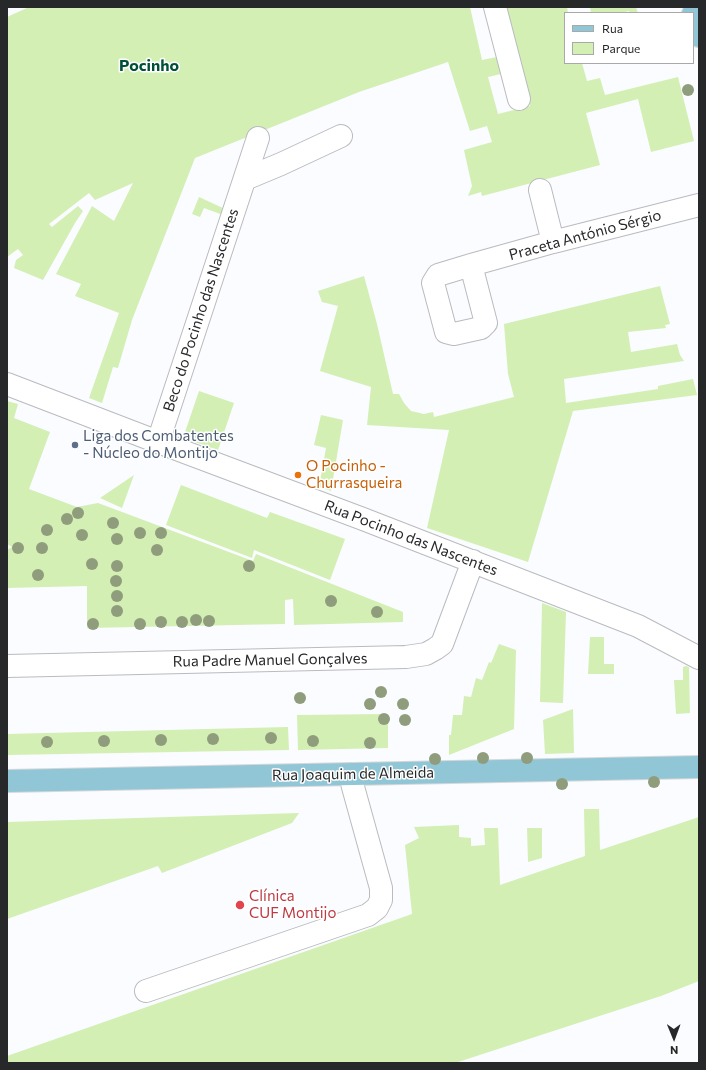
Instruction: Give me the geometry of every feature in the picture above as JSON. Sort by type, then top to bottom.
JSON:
[{"type":"main road","points":[[694,17],[699,36]]},
{"type":"main road","name":"Rua Joaquim de Almeida","points":[[7,781],[699,767]]},
{"type":"street","points":[[495,7],[519,99]]},
{"type":"street","points":[[244,179],[281,164],[341,136]]},
{"type":"street","name":"Beco do Pocinho das Nascentes","points":[[158,442],[258,138]]},
{"type":"street","points":[[540,190],[553,242]]},
{"type":"street","name":"Praceta António Sérgio","points":[[471,265],[553,242],[699,205]]},
{"type":"street","name":"Rua Pocinho das Nascentes","points":[[7,384],[474,561],[638,626],[699,658]]},
{"type":"street","name":"Rua Padre Manuel Gonçalves","points":[[7,666],[406,657],[426,654],[442,644],[474,561]]},
{"type":"street","points":[[146,991],[368,915],[376,908],[381,900],[381,888],[350,774]]},
{"type":"green space","points":[[29,7],[470,7],[482,60],[497,57],[501,74],[488,77],[498,114],[530,106],[505,7],[567,7],[568,12],[564,12],[564,64],[582,64],[587,81],[600,78],[605,95],[678,77],[694,141],[651,152],[638,99],[586,113],[600,165],[482,196],[481,192],[468,196],[472,186],[464,150],[492,142],[487,126],[470,131],[448,62],[359,92],[195,158],[132,320],[118,368],[113,367],[102,403],[89,398],[119,313],[75,296],[81,284],[56,274],[92,206],[114,221],[133,183],[95,200],[89,193],[49,224],[52,227],[78,206],[83,211],[43,280],[14,268],[16,260],[23,255],[18,249],[7,257],[7,17]]},
{"type":"green space","points":[[590,7],[636,7],[638,12],[629,11],[591,12]]},
{"type":"green space","points":[[199,197],[225,209],[223,215],[204,208],[200,217],[192,214]]},
{"type":"green space","points":[[364,276],[393,394],[399,394],[411,411],[424,414],[433,412],[434,417],[514,397],[508,374],[504,324],[660,286],[670,324],[665,325],[666,328],[628,332],[631,352],[677,344],[680,355],[684,361],[564,379],[566,403],[658,389],[658,386],[693,379],[697,395],[573,411],[528,562],[427,528],[449,430],[367,425],[371,387],[320,371],[338,306],[322,302],[318,291]]},
{"type":"green space","points":[[199,391],[234,403],[218,450],[183,438]]},
{"type":"green space","points":[[7,401],[18,404],[14,418],[50,432],[29,489],[77,507],[98,503],[253,561],[256,554],[403,612],[403,622],[294,625],[293,599],[285,600],[285,624],[87,628],[87,586],[7,588],[7,550],[12,547],[7,544]]},
{"type":"green space","points":[[321,415],[343,420],[331,491],[319,487],[326,448],[314,445]]},
{"type":"green space","points":[[134,475],[122,508],[100,498]]},
{"type":"green space","points":[[181,485],[267,518],[270,512],[345,539],[330,580],[254,550],[252,558],[166,525]]},
{"type":"green space","points":[[542,603],[566,612],[563,703],[540,702]]},
{"type":"green space","points":[[590,637],[604,637],[604,664],[614,664],[614,674],[588,674]]},
{"type":"green space","points":[[499,644],[516,650],[514,729],[449,755],[449,735],[451,735],[453,715],[462,715],[464,696],[471,697],[476,678],[482,680],[489,662],[491,663]]},
{"type":"green space","points":[[683,667],[689,667],[690,713],[676,714],[674,680],[683,680]]},
{"type":"green space","points":[[573,709],[574,753],[545,754],[543,720]]},
{"type":"green space","points":[[388,714],[388,748],[298,750],[297,715]]},
{"type":"green space","points":[[288,727],[289,750],[7,755],[7,734]]},
{"type":"green space","points":[[584,809],[599,809],[600,850],[699,817],[699,981],[661,996],[455,1063],[7,1063],[7,1056],[412,914],[405,845],[419,838],[414,827],[459,825],[459,837],[471,838],[471,846],[485,845],[484,828],[498,828],[500,885],[585,856]]},
{"type":"green space","points":[[299,813],[292,823],[162,873],[158,866],[7,919],[7,822]]},
{"type":"green space","points":[[527,828],[542,828],[542,858],[528,862]]},
{"type":"place","name":"Liga dos Combatentes - Núcleo do Montijo","points":[[75,445]]},
{"type":"place","name":"O Pocinho - Churrasqueira","points":[[298,475]]},
{"type":"place","name":"Clínica CUF Montijo","points":[[240,905]]},
{"type":"district","name":"Pocinho","points":[[149,66]]}]
